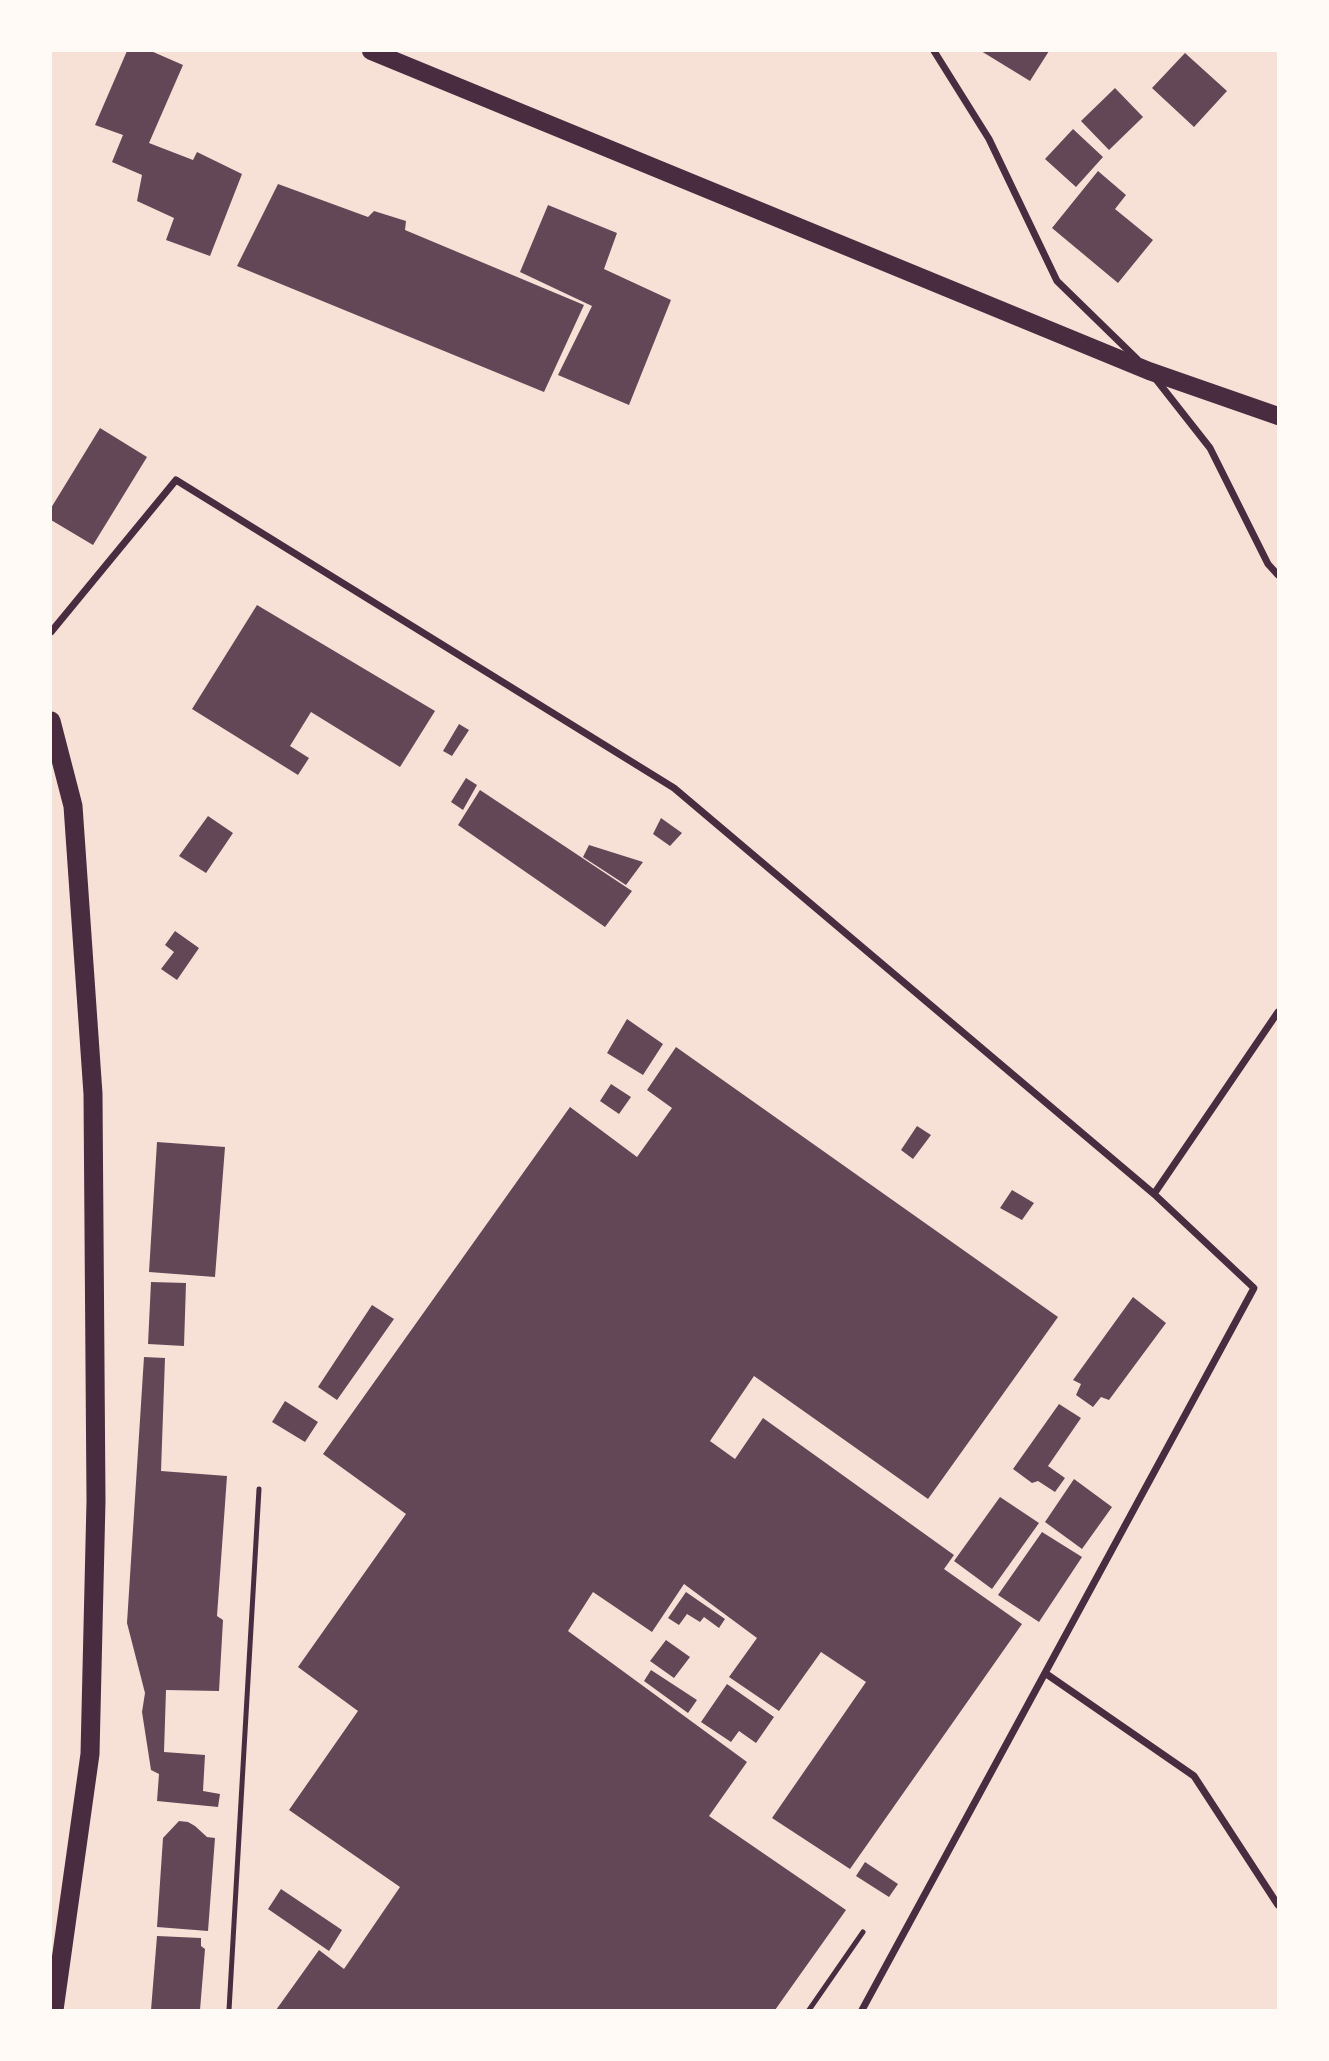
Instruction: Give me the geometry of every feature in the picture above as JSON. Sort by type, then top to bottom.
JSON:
[{"type":"highway","points":[[51,721],[73,806],[93,1094],[96,1501],[90,1754],[54,2010]]},
{"type":"main road","points":[[371,51],[1149,371],[1278,416]]},
{"type":"street","points":[[933,51],[989,139],[1057,281],[1149,371],[1210,448],[1268,564],[1278,575]]},
{"type":"street","points":[[51,632],[176,480],[674,788],[1154,1194],[1255,1288],[862,2010]]},
{"type":"street","points":[[1154,1194],[1278,1012]]},
{"type":"street","points":[[1045,1673],[1194,1776],[1278,1905]]},
{"type":"lane","points":[[229,2010],[259,1489]]},
{"type":"lane","points":[[808,2010],[863,1932]]},
{"type":"building","points":[[127,51],[151,51],[183,65],[149,143],[193,160],[197,152],[242,174],[210,256],[166,240],[174,218],[137,201],[142,175],[112,162],[123,135],[95,125]]},
{"type":"building","points":[[981,51],[1049,51],[1030,81]]},
{"type":"building","points":[[1185,53],[1227,91],[1194,127],[1152,88]]},
{"type":"building","points":[[1115,88],[1143,117],[1109,150],[1081,121]]},
{"type":"building","points":[[1073,129],[1103,157],[1076,187],[1045,159]]},
{"type":"building","points":[[1098,171],[1126,195],[1115,209],[1153,240],[1118,283],[1052,228]]},
{"type":"building","points":[[278,184],[368,217],[374,211],[406,221],[405,230],[584,305],[544,392],[237,266]]},
{"type":"building","points":[[548,205],[617,233],[604,269],[671,300],[629,405],[558,375],[592,306],[520,272]]},
{"type":"building","points":[[100,428],[147,457],[93,545],[51,520],[51,508]]},
{"type":"building","points":[[257,605],[435,711],[400,767],[311,712],[290,746],[309,758],[298,775],[192,709]]},
{"type":"building","points":[[459,724],[469,730],[452,756],[443,751]]},
{"type":"building","points":[[466,778],[477,785],[463,810],[451,802]]},
{"type":"building","points":[[480,790],[632,891],[605,927],[458,825]]},
{"type":"building","points":[[208,816],[233,833],[206,873],[179,856]]},
{"type":"building","points":[[661,818],[682,833],[670,846],[653,834]]},
{"type":"building","points":[[589,845],[643,862],[626,885],[583,857]]},
{"type":"building","points":[[175,931],[199,948],[177,980],[161,969],[174,952],[165,945]]},
{"type":"building","points":[[627,1019],[663,1044],[643,1075],[607,1053]]},
{"type":"building","points":[[676,1047],[1058,1317],[928,1499],[754,1376],[710,1441],[735,1459],[763,1418],[954,1555],[944,1569],[1022,1624],[850,1869],[772,1818],[866,1682],[821,1652],[779,1711],[729,1677],[757,1638],[684,1584],[652,1632],[593,1592],[568,1631],[747,1762],[709,1816],[846,1910],[775,2010],[276,2010],[319,1950],[344,1969],[400,1887],[289,1810],[358,1711],[298,1667],[406,1514],[323,1454],[570,1107],[637,1157],[672,1108],[647,1090]]},
{"type":"building","points":[[611,1084],[631,1097],[619,1114],[600,1101]]},
{"type":"building","points":[[917,1126],[931,1135],[913,1159],[901,1150]]},
{"type":"building","points":[[157,1142],[225,1147],[215,1277],[149,1272]]},
{"type":"building","points":[[1012,1190],[1034,1203],[1022,1220],[1000,1208]]},
{"type":"building","points":[[151,1282],[186,1283],[184,1346],[148,1344]]},
{"type":"building","points":[[1133,1297],[1166,1323],[1109,1400],[1101,1397],[1093,1407],[1076,1395],[1081,1384],[1073,1380]]},
{"type":"building","points":[[372,1305],[394,1319],[337,1400],[318,1387]]},
{"type":"building","points":[[144,1357],[165,1358],[161,1471],[227,1476],[217,1616],[223,1620],[219,1691],[166,1690],[164,1752],[205,1755],[203,1791],[220,1794],[218,1807],[157,1801],[159,1774],[151,1770],[142,1712],[145,1693],[127,1623]]},
{"type":"building","points":[[285,1401],[318,1422],[305,1442],[272,1422]]},
{"type":"building","points":[[1059,1404],[1081,1418],[1048,1466],[1065,1478],[1055,1492],[1038,1481],[1032,1483],[1013,1469]]},
{"type":"building","points":[[1074,1479],[1112,1507],[1082,1549],[1045,1522]]},
{"type":"building","points":[[1000,1497],[1039,1523],[992,1589],[954,1561]]},
{"type":"building","points":[[1042,1532],[1082,1557],[1039,1622],[998,1595]]},
{"type":"building","points":[[686,1592],[725,1619],[719,1628],[704,1617],[700,1622],[687,1614],[679,1625],[668,1618]]},
{"type":"building","points":[[666,1640],[690,1657],[674,1678],[650,1661]]},
{"type":"building","points":[[651,1670],[697,1700],[688,1713],[644,1681]]},
{"type":"building","points":[[727,1684],[774,1717],[756,1743],[739,1731],[731,1742],[701,1722]]},
{"type":"building","points":[[179,1821],[188,1822],[207,1837],[215,1838],[208,1931],[157,1927],[163,1838]]},
{"type":"building","points":[[865,1862],[898,1884],[889,1897],[856,1876]]},
{"type":"building","points":[[281,1889],[342,1930],[329,1951],[268,1909]]},
{"type":"building","points":[[157,1936],[201,1938],[201,1946],[205,1949],[200,2010],[151,2010]]}]
